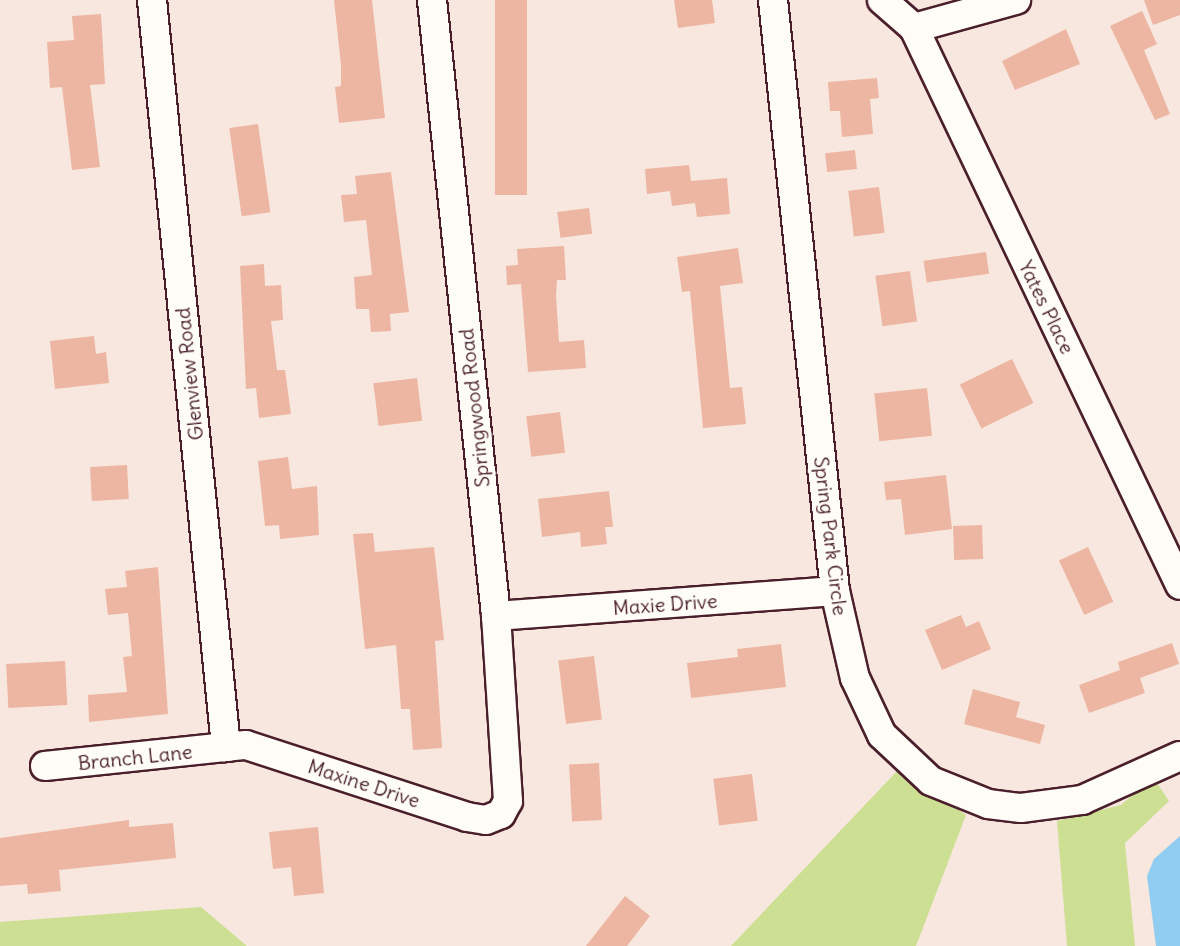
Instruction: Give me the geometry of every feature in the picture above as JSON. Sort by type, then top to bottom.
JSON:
[{"type":"street","name":"Glenview Road","points":[[152,0],[226,747]]},
{"type":"street","name":"Springwood Road","points":[[432,0],[511,785],[501,814]]},
{"type":"street","name":"Spring Park Circle","points":[[773,0],[835,591],[855,678],[882,735],[902,758],[953,791],[988,804],[1052,806],[1112,788],[1180,756]]},
{"type":"street","points":[[882,0],[914,28],[1016,0]]},
{"type":"street","name":"Yates Place","points":[[914,28],[1180,585]]},
{"type":"street","name":"Maxie Drive","points":[[496,616],[835,591]]},
{"type":"street","name":"Maxine Drive","points":[[226,747],[246,745],[467,817],[486,820],[501,814]]},
{"type":"street","name":"Branch Lane","points":[[45,766],[226,747]]},
{"type":"green space","points":[[899,769],[966,815],[916,946],[731,946]]},
{"type":"green space","points":[[1153,777],[1169,801],[1125,843],[1135,946],[1067,946],[1057,821],[1121,805]]},
{"type":"green space","points":[[201,907],[247,946],[0,946],[0,922]]},
{"type":"water","points":[[1180,836],[1180,946],[1156,946],[1147,876],[1154,859]]},
{"type":"building","points":[[334,0],[372,0],[385,118],[339,123],[335,87],[341,86],[341,65]]},
{"type":"building","points":[[495,0],[527,0],[527,195],[495,195]]},
{"type":"building","points":[[674,0],[712,0],[715,23],[678,28]]},
{"type":"building","points":[[1144,0],[1180,0],[1180,15],[1153,25]]},
{"type":"building","points":[[1142,11],[1157,44],[1144,50],[1170,114],[1155,120],[1110,26]]},
{"type":"building","points":[[101,14],[105,84],[90,85],[100,167],[72,170],[62,87],[50,88],[47,42],[74,40],[72,16]]},
{"type":"building","points":[[1066,29],[1080,64],[1015,90],[1002,61]]},
{"type":"building","points":[[877,78],[879,98],[870,99],[873,134],[842,137],[840,111],[830,111],[828,82]]},
{"type":"building","points":[[258,124],[270,212],[242,216],[229,128]]},
{"type":"building","points":[[855,150],[857,169],[827,172],[825,153]]},
{"type":"building","points":[[689,165],[691,181],[727,178],[730,214],[697,217],[695,203],[672,206],[670,191],[647,194],[645,169]]},
{"type":"building","points":[[391,172],[409,312],[390,314],[391,331],[371,332],[369,309],[356,309],[354,277],[372,275],[366,220],[344,222],[341,195],[357,194],[355,176]]},
{"type":"building","points":[[879,187],[885,233],[854,236],[848,191]]},
{"type":"building","points":[[589,208],[592,234],[560,238],[557,212]]},
{"type":"building","points":[[564,246],[566,280],[557,280],[556,296],[559,342],[584,340],[586,368],[528,372],[521,284],[507,285],[506,266],[518,265],[517,249]]},
{"type":"building","points":[[738,248],[743,283],[720,286],[730,388],[742,387],[746,424],[703,428],[690,291],[682,292],[677,257]]},
{"type":"building","points":[[986,252],[989,274],[927,283],[924,261]]},
{"type":"building","points":[[264,264],[265,286],[281,285],[283,320],[271,321],[277,370],[285,370],[291,414],[259,418],[256,388],[246,389],[240,266]]},
{"type":"building","points":[[910,271],[917,322],[882,326],[875,276]]},
{"type":"building","points":[[94,336],[96,354],[106,352],[109,383],[55,389],[50,341]]},
{"type":"building","points":[[1012,359],[1033,403],[981,428],[960,384]]},
{"type":"building","points":[[417,378],[422,421],[379,426],[373,383]]},
{"type":"building","points":[[927,388],[932,436],[879,441],[874,394]]},
{"type":"building","points":[[560,412],[565,453],[531,457],[526,416]]},
{"type":"building","points":[[288,457],[292,489],[317,486],[319,535],[280,539],[279,525],[265,526],[258,461]]},
{"type":"building","points":[[127,465],[129,499],[92,501],[90,467]]},
{"type":"building","points":[[946,475],[952,529],[905,535],[901,499],[886,500],[884,482]]},
{"type":"building","points":[[609,491],[613,527],[605,527],[607,544],[581,547],[580,532],[542,537],[538,499]]},
{"type":"building","points":[[982,525],[983,559],[954,560],[953,526]]},
{"type":"building","points":[[373,533],[375,552],[434,547],[444,640],[435,641],[442,748],[413,750],[410,709],[401,709],[396,645],[365,649],[353,534]]},
{"type":"building","points":[[1088,547],[1113,601],[1084,615],[1059,561]]},
{"type":"building","points":[[158,567],[168,714],[89,722],[88,695],[127,692],[123,657],[132,656],[128,613],[108,615],[105,589],[127,587],[125,571]]},
{"type":"building","points":[[961,615],[966,627],[979,621],[991,649],[942,670],[925,630]]},
{"type":"building","points":[[1172,643],[1179,664],[1140,678],[1145,693],[1089,713],[1079,685],[1120,670],[1118,662]]},
{"type":"building","points":[[781,644],[786,687],[691,698],[687,663],[738,657],[737,649]]},
{"type":"building","points":[[594,656],[602,720],[566,724],[558,660]]},
{"type":"building","points":[[65,661],[67,705],[8,708],[6,664]]},
{"type":"building","points":[[973,689],[1020,702],[1016,717],[1045,725],[1040,744],[964,724]]},
{"type":"building","points":[[599,763],[602,820],[572,821],[569,765]]},
{"type":"building","points":[[752,774],[758,821],[719,825],[713,779]]},
{"type":"building","points":[[129,820],[129,827],[173,823],[176,858],[59,870],[61,891],[28,894],[27,884],[0,886],[0,838]]},
{"type":"building","points":[[318,827],[324,893],[294,896],[291,867],[273,869],[269,832]]},
{"type":"building","points":[[625,896],[650,916],[627,946],[586,946]]}]
